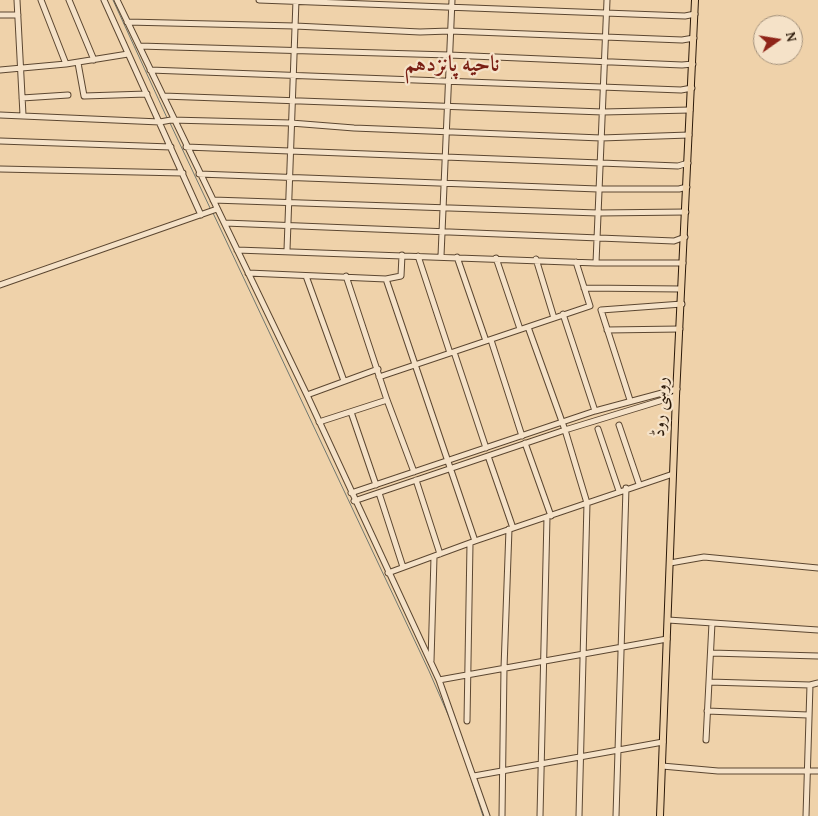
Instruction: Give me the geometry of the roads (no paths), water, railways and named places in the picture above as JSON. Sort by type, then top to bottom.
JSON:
[{"type":"main road","name":"روسی روڈ","points":[[660,816],[676,392],[682,304],[696,0]]},
{"type":"street","points":[[17,0],[23,115]]},
{"type":"street","points":[[41,0],[66,64]]},
{"type":"street","points":[[69,0],[94,60]]},
{"type":"street","points":[[104,0],[202,215]]},
{"type":"street","points":[[117,0],[163,96],[171,120],[213,200],[216,210],[225,223],[307,395],[354,501],[439,680],[487,816]]},
{"type":"street","points":[[259,0],[606,13],[695,14]]},
{"type":"street","points":[[441,256],[452,0]]},
{"type":"street","points":[[596,263],[607,0]]},
{"type":"street","points":[[287,250],[296,1]]},
{"type":"street","points":[[0,15],[18,14]]},
{"type":"street","points":[[127,22],[682,40],[694,38]]},
{"type":"street","points":[[139,46],[693,64]]},
{"type":"street","points":[[0,70],[66,64],[128,54]]},
{"type":"street","points":[[78,62],[84,96],[147,94]]},
{"type":"street","points":[[150,70],[681,90],[692,88]]},
{"type":"street","points":[[22,98],[68,95]]},
{"type":"street","points":[[163,96],[603,112],[690,110]]},
{"type":"street","points":[[0,115],[160,122],[171,120],[291,123],[446,132],[602,138],[689,136]]},
{"type":"street","points":[[0,141],[171,147]]},
{"type":"street","points":[[186,147],[678,166],[688,163]]},
{"type":"street","points":[[0,169],[183,173]]},
{"type":"street","points":[[199,174],[598,189],[679,189],[687,187]]},
{"type":"street","points":[[213,200],[443,206],[598,213],[686,212]]},
{"type":"street","points":[[0,286],[130,238],[216,210]]},
{"type":"street","points":[[225,223],[674,241],[685,236]]},
{"type":"street","points":[[237,250],[287,250],[536,259],[596,263],[684,262]]},
{"type":"street","points":[[248,274],[346,276],[386,279],[401,276],[402,255]]},
{"type":"street","points":[[418,256],[486,448]]},
{"type":"street","points":[[457,257],[489,340],[522,436]]},
{"type":"street","points":[[496,258],[520,329]]},
{"type":"street","points":[[536,259],[554,318]]},
{"type":"street","points":[[379,377],[590,306],[576,262]]},
{"type":"street","points":[[306,276],[344,381]]},
{"type":"street","points":[[346,276],[378,369],[379,377],[414,472]]},
{"type":"street","points":[[386,279],[452,469],[472,542],[467,721]]},
{"type":"street","points":[[584,288],[682,288]]},
{"type":"street","points":[[630,400],[601,310],[682,304]]},
{"type":"street","points":[[563,314],[595,411]]},
{"type":"street","points":[[528,327],[565,430],[587,503],[579,816]]},
{"type":"street","points":[[607,330],[680,329]]},
{"type":"street","points":[[307,395],[378,369]]},
{"type":"street","points":[[351,493],[449,462],[630,400],[676,392]]},
{"type":"street","points":[[354,501],[676,392]]},
{"type":"street","points":[[319,422],[387,400]]},
{"type":"street","points":[[351,412],[376,485]]},
{"type":"street","points":[[619,425],[639,484]]},
{"type":"street","points":[[598,429],[619,491]]},
{"type":"street","points":[[525,443],[549,517],[540,765],[540,816]]},
{"type":"street","points":[[488,456],[511,529],[504,668],[502,816]]},
{"type":"street","points":[[388,573],[626,488],[674,474]]},
{"type":"street","points":[[416,480],[437,555],[431,663]]},
{"type":"street","points":[[616,816],[626,488]]},
{"type":"street","points":[[379,493],[403,567]]},
{"type":"street","points":[[670,563],[704,557],[818,568]]},
{"type":"street","points":[[668,620],[818,630]]},
{"type":"street","points":[[706,740],[712,623]]},
{"type":"street","points":[[439,680],[667,640]]},
{"type":"street","points":[[711,653],[818,656]]},
{"type":"street","points":[[709,682],[810,685],[818,683]]},
{"type":"street","points":[[806,816],[810,685]]},
{"type":"street","points":[[707,711],[808,715]]},
{"type":"street","points":[[474,776],[662,742]]},
{"type":"street","points":[[662,766],[718,771],[818,771]]},
{"type":"waterway","points":[[113,0],[168,120]]},
{"type":"waterway","points":[[170,123],[211,210]]},
{"type":"waterway","points":[[213,213],[429,671],[453,726]]},
{"type":"waterway","points":[[472,782],[483,816]]},
{"type":"district","name":"ناحیه پانزدهم","points":[[452,65]]}]
